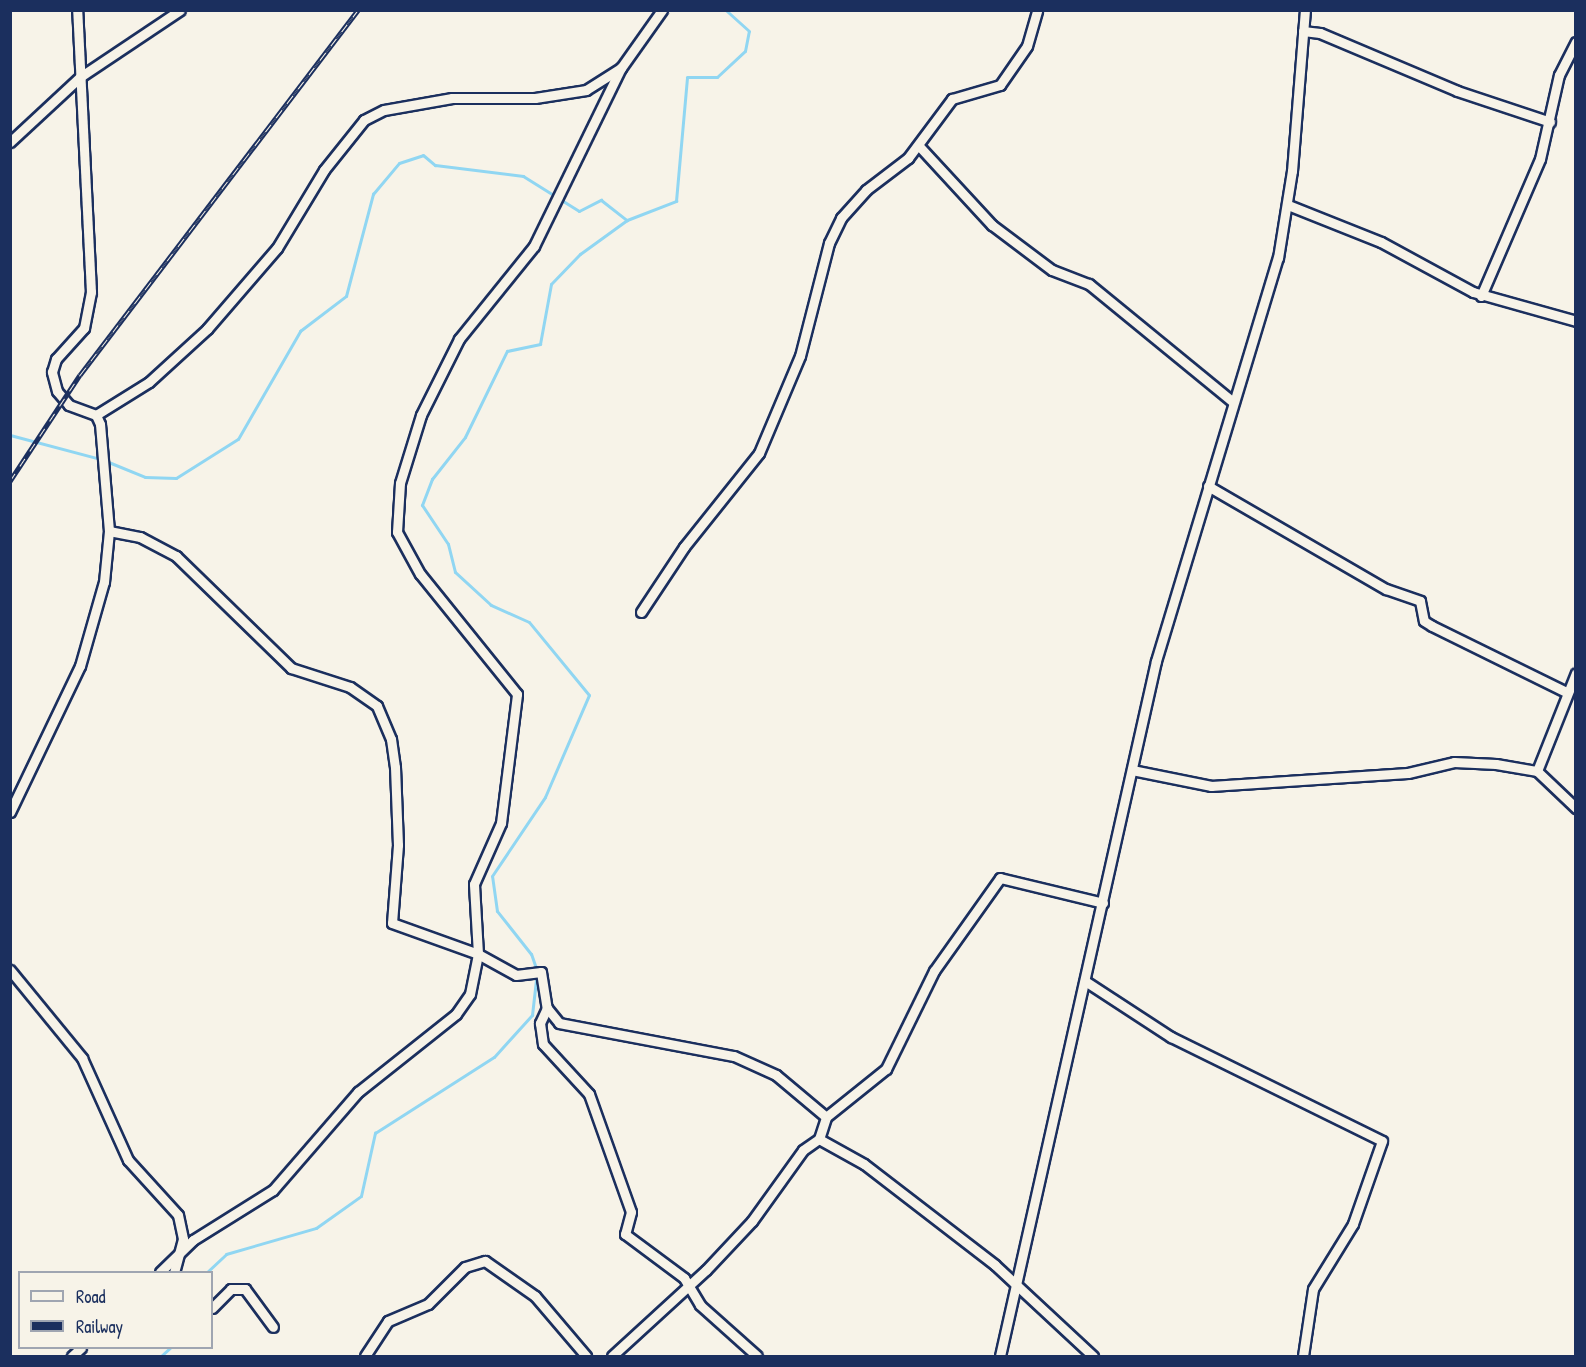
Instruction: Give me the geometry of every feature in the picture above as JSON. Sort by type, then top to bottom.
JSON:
[{"type":"street","points":[[77,10],[91,291],[84,328],[56,359],[52,372],[57,391],[69,405],[96,415]]},
{"type":"street","points":[[10,142],[80,77],[180,10]]},
{"type":"street","points":[[161,1271],[180,1252],[273,1190],[358,1092],[462,1009],[478,954],[474,884],[501,823],[517,694],[420,574],[397,532],[395,511],[413,434],[459,339],[519,269],[563,188],[621,68],[662,10]]},
{"type":"street","points":[[641,612],[684,547],[759,453],[795,370],[829,243],[841,218],[919,147],[952,99],[992,89],[1007,78],[1027,46],[1037,10]]},
{"type":"street","points":[[1000,1356],[1019,1286],[1156,661],[1233,402],[1268,296],[1288,205],[1305,10]]},
{"type":"street","points":[[1303,31],[1329,36],[1457,92],[1550,122]]},
{"type":"street","points":[[1481,296],[1550,122],[1559,75],[1575,42]]},
{"type":"street","points":[[96,415],[149,382],[207,329],[277,248],[342,144],[375,113],[479,96],[535,98],[572,93],[621,68]]},
{"type":"street","points":[[919,147],[992,225],[1052,270],[1089,284],[1233,402]]},
{"type":"street","points":[[1288,205],[1381,242],[1481,296],[1575,321]]},
{"type":"street","points":[[10,812],[80,666],[104,582],[109,531],[109,494],[96,415]]},
{"type":"street","points":[[1208,486],[1386,589],[1420,601],[1424,621],[1432,626],[1564,691]]},
{"type":"street","points":[[109,531],[140,537],[176,556],[291,668],[350,687],[377,706],[392,739],[395,767],[398,845],[390,922],[478,954],[516,975],[541,972],[547,1008],[539,1035],[589,1094],[631,1212],[625,1234],[690,1286],[700,1305],[757,1356]]},
{"type":"street","points":[[1537,771],[1564,691],[1575,673]]},
{"type":"street","points":[[1132,770],[1211,786],[1285,777],[1408,773],[1454,762],[1537,771],[1575,808]]},
{"type":"street","points":[[612,1356],[690,1286],[752,1221],[802,1150],[819,1139],[826,1117],[886,1069],[934,971],[1000,878],[1103,903]]},
{"type":"street","points":[[10,970],[82,1058],[128,1160],[178,1215],[183,1229],[174,1271]]},
{"type":"street","points":[[1085,981],[1171,1037],[1382,1141],[1353,1224],[1313,1289],[1303,1356]]},
{"type":"street","points":[[547,1008],[559,1023],[574,1028],[744,1060],[776,1075],[826,1117]]},
{"type":"street","points":[[819,1139],[864,1164],[1019,1286],[1093,1356]]},
{"type":"street","points":[[365,1356],[388,1321],[428,1304],[465,1268],[485,1261],[535,1296],[586,1356]]},
{"type":"street","points":[[213,1307],[231,1289],[245,1289],[273,1327]]},
{"type":"waterway","points":[[208,1271],[226,1254],[316,1228],[361,1196],[375,1133],[494,1057],[532,1015],[537,971],[531,954],[497,911],[492,876],[545,797],[589,695],[529,622],[491,605],[455,572],[448,544],[422,505],[432,479],[465,437],[507,351],[540,344],[551,284],[580,254],[627,220],[676,201],[687,77],[717,77],[745,51],[749,31],[726,10]]},
{"type":"waterway","points":[[106,461],[145,477],[176,478],[238,439],[300,331],[346,296],[373,194],[399,163],[423,155],[435,165],[523,176],[579,211],[601,200],[627,220]]},
{"type":"waterway","points":[[10,435],[100,459]]},
{"type":"waterway","points":[[161,1356],[169,1349]]},
{"type":"railway","points":[[10,481],[80,375],[358,10]]}]
